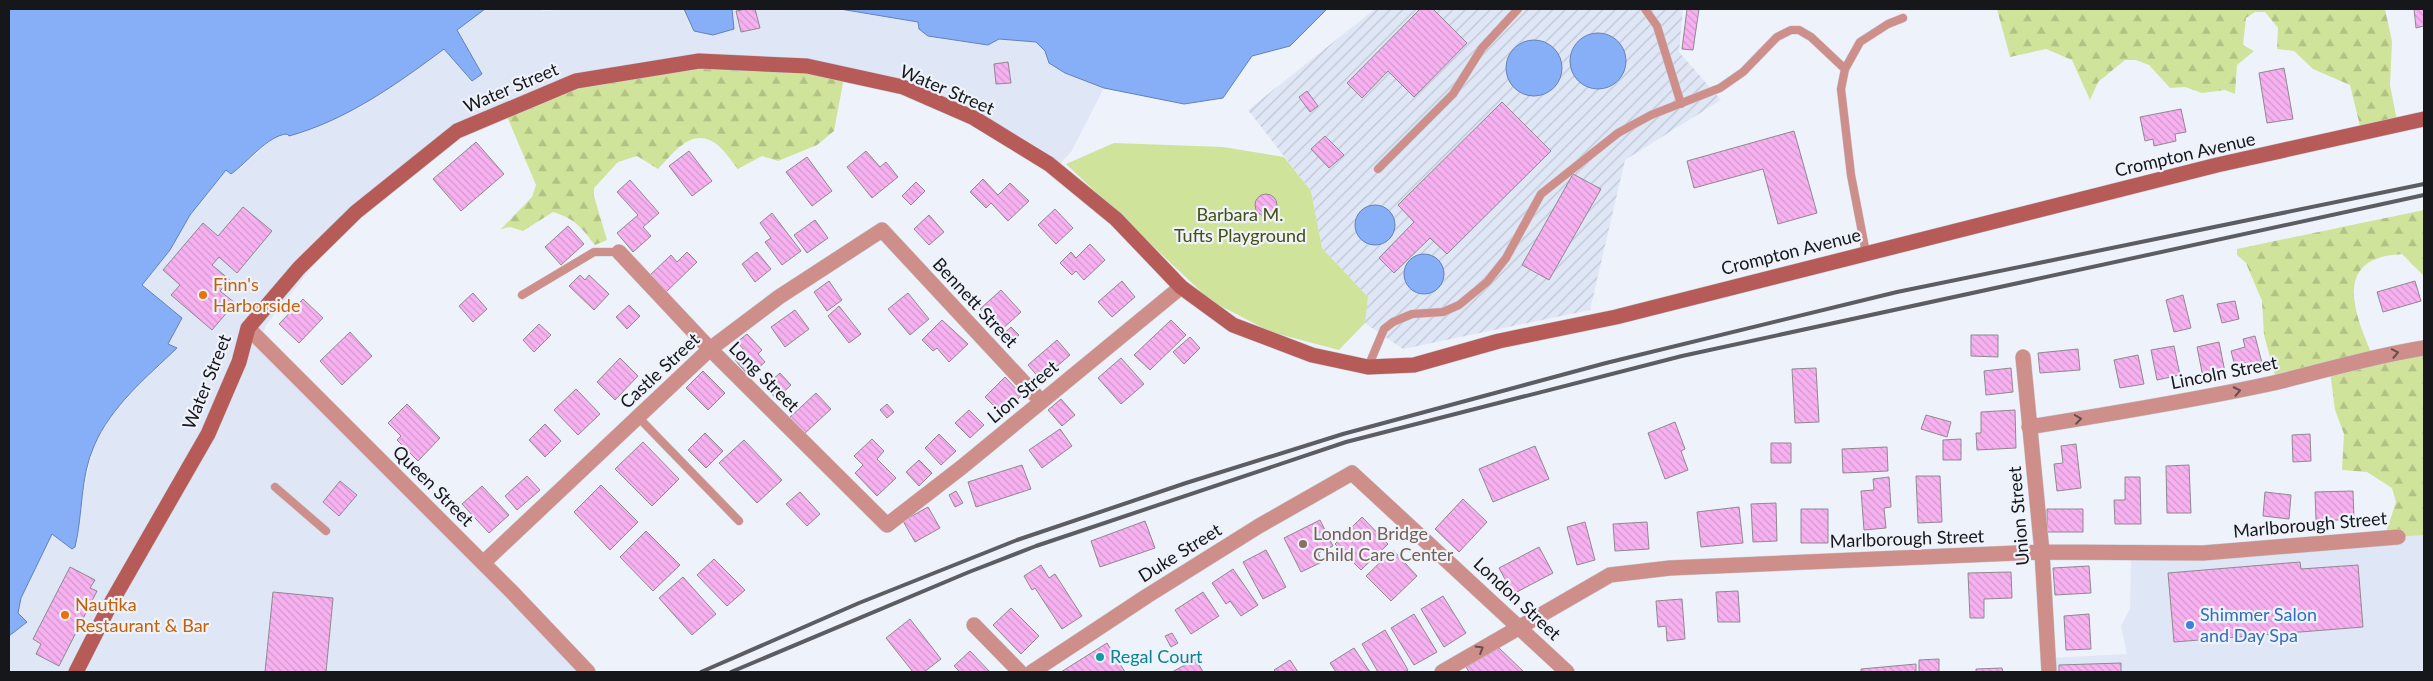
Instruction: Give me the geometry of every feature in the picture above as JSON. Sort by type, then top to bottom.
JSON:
[{"type":"street","name":"Water Street","points":[[76,672],[111,603],[208,434],[239,362],[248,328],[299,268],[356,212],[457,131],[576,81],[699,61],[807,66],[903,87],[974,118],[1049,164],[1116,219],[1181,287]]},
{"type":"street","name":"Crompton Avenue","points":[[1181,287],[1232,325],[1312,355],[1368,367],[1414,365],[1499,341],[1616,317],[2217,165],[2424,119]]},
{"type":"street","name":"Castle Street","points":[[483,563],[710,349],[779,298],[882,230]]},
{"type":"street","name":"Bennett Street","points":[[882,230],[1041,401]]},
{"type":"street","name":"Long Street","points":[[619,252],[710,349],[887,525]]},
{"type":"street","name":"Lion Street","points":[[887,525],[962,467],[1181,287]]},
{"type":"street","name":"Queen Street","points":[[248,328],[483,563],[588,672]]},
{"type":"street","name":"Lincoln Street","points":[[2030,427],[2198,399],[2272,383],[2348,363],[2424,348]]},
{"type":"street","name":"Union Street","points":[[2023,357],[2042,552],[2049,672]]},
{"type":"street","name":"London Street","points":[[1352,473],[1567,672]]},
{"type":"street","name":"Duke Street","points":[[1032,672],[1147,596],[1259,526],[1352,473]]},
{"type":"street","name":"Marlborough Street","points":[[1442,672],[1610,575],[1670,568],[2042,552],[2203,553],[2398,537]]},
{"type":"street","points":[[974,625],[1020,672]]},
{"type":"lane","points":[[1378,169],[1453,94],[1482,48],[1518,9]]},
{"type":"lane","points":[[1645,9],[1657,26],[1681,104]]},
{"type":"lane","points":[[1866,253],[1851,175],[1841,89],[1845,69],[1860,42],[1888,24],[1903,18]]},
{"type":"lane","points":[[1368,367],[1384,329],[1393,322],[1412,314],[1443,312],[1459,305],[1487,282],[1506,258],[1541,194],[1618,133],[1651,115],[1720,88],[1743,72],[1777,37],[1791,30],[1799,30],[1811,37],[1845,69]]},
{"type":"lane","points":[[522,296],[594,252],[619,252]]},
{"type":"lane","points":[[638,417],[739,521]]},
{"type":"lane","points":[[275,487],[326,531]]},
{"type":"shaded area","points":[[485,9],[542,9],[543,11],[569,9],[684,9],[694,31],[734,29],[732,9],[840,9],[918,22],[919,29],[928,36],[988,45],[999,39],[1036,42],[1085,79],[1104,88],[1071,152],[1056,168],[968,117],[904,89],[698,61],[469,128],[348,222],[266,325],[261,337],[591,672],[9,672],[9,636],[27,622],[18,613],[21,598],[52,533],[72,549],[93,446],[115,410],[177,348],[168,344],[181,318],[142,285],[170,250],[190,215],[226,169],[231,174],[243,166],[277,134],[287,134],[360,107],[444,49],[468,78],[482,73],[457,30]]},
{"type":"shaded area","points":[[1375,9],[1683,9],[1679,52],[1721,100],[1625,160],[1590,310],[1403,349],[1365,323],[1368,297],[1322,248],[1311,191],[1248,110]]},
{"type":"shaded area","points":[[2424,535],[2424,672],[2048,672],[2052,658],[2127,654],[2121,626],[2130,609],[2131,557]]},
{"type":"green space","points":[[1997,9],[2385,9],[2392,41],[2390,85],[2398,126],[2362,134],[2350,85],[2313,69],[2294,51],[2277,49],[2278,28],[2265,12],[2255,12],[2246,18],[2243,45],[2254,51],[2237,65],[2235,94],[2225,90],[2202,93],[2185,87],[2170,88],[2149,65],[2136,60],[2125,60],[2098,82],[2090,100],[2072,60],[2046,49],[2010,57]]},
{"type":"green space","points":[[698,61],[844,77],[834,131],[817,145],[778,161],[762,156],[738,169],[715,143],[698,138],[683,144],[658,169],[637,156],[618,162],[594,188],[594,196],[607,240],[595,245],[577,224],[553,212],[523,231],[510,227],[501,229],[532,197],[536,185],[506,114],[581,80]]},
{"type":"green space","name":"Barbara M. Tufts Playground","points":[[1114,143],[1223,147],[1284,157],[1311,191],[1322,248],[1368,297],[1365,323],[1339,350],[1271,332],[1211,301],[1066,164]]},
{"type":"green space","points":[[2424,210],[2424,276],[2402,254],[2388,256],[2365,265],[2357,275],[2354,288],[2358,317],[2373,357],[2424,350],[2424,535],[2384,538],[2396,502],[2392,488],[2367,472],[2342,470],[2344,434],[2335,410],[2330,371],[2276,379],[2264,335],[2262,301],[2246,263],[2237,255],[2237,249]]},
{"type":"water","points":[[9,9],[485,9],[457,30],[482,74],[472,81],[444,49],[390,88],[351,111],[310,129],[272,139],[231,174],[226,170],[190,215],[170,250],[142,285],[182,318],[168,344],[177,348],[120,405],[101,431],[89,458],[86,470],[75,547],[72,549],[52,534],[21,598],[18,613],[27,622],[9,636]]},
{"type":"water","points":[[684,9],[732,9],[734,29],[713,35],[694,31]]},
{"type":"water","points":[[840,9],[1327,9],[1290,46],[1252,56],[1223,98],[1184,104],[1104,88],[1065,73],[1049,63],[1045,51],[1036,42],[999,39],[988,45],[928,36],[919,29],[918,22]]},
{"type":"water","points":[[1598,33],[1609,35],[1618,41],[1624,50],[1626,61],[1624,72],[1618,81],[1609,87],[1598,89],[1587,87],[1578,81],[1572,72],[1570,61],[1572,50],[1578,41],[1587,35]]},
{"type":"water","points":[[1534,40],[1545,42],[1554,48],[1560,57],[1562,68],[1560,79],[1554,88],[1545,94],[1534,96],[1523,94],[1514,88],[1508,79],[1506,68],[1508,57],[1514,48],[1523,42]]},
{"type":"water","points":[[1379,205],[1386,208],[1392,214],[1395,225],[1394,233],[1386,242],[1379,245],[1371,245],[1364,242],[1356,233],[1355,221],[1358,214],[1367,206]]},
{"type":"water","points":[[1428,254],[1435,257],[1441,263],[1444,274],[1443,282],[1435,291],[1428,294],[1420,294],[1413,291],[1405,282],[1404,270],[1407,263],[1416,255]]},
{"type":"building","points":[[755,9],[760,28],[741,32],[736,11]]},
{"type":"building","points":[[1420,9],[1433,9],[1467,43],[1414,97],[1388,71],[1362,98],[1347,83]]},
{"type":"building","points":[[1687,9],[1699,9],[1693,50],[1682,49]]},
{"type":"building","points":[[2414,9],[2424,9],[2424,26],[2416,28]]},
{"type":"building","points":[[1008,62],[1011,83],[996,84],[994,64]]},
{"type":"building","points":[[2284,68],[2293,119],[2267,123],[2259,73]]},
{"type":"building","points":[[1307,91],[1318,106],[1310,112],[1299,97]]},
{"type":"building","points":[[1502,102],[1551,151],[1447,254],[1430,238],[1394,273],[1379,258],[1414,222],[1398,205]]},
{"type":"building","points":[[2181,109],[2186,132],[2175,134],[2176,141],[2154,146],[2153,139],[2145,141],[2140,117]]},
{"type":"building","points":[[1794,131],[1817,213],[1778,224],[1763,169],[1694,188],[1687,161]]},
{"type":"building","points":[[1325,136],[1344,155],[1329,168],[1311,149]]},
{"type":"building","points":[[476,142],[504,174],[461,211],[433,179]]},
{"type":"building","points":[[689,151],[712,181],[692,196],[669,166]]},
{"type":"building","points":[[866,151],[880,167],[886,162],[898,177],[872,198],[847,167]]},
{"type":"building","points":[[807,157],[832,191],[812,206],[786,172]]},
{"type":"building","points":[[1573,174],[1601,189],[1549,280],[1522,265]]},
{"type":"building","points":[[983,179],[998,195],[1010,183],[1029,201],[1008,221],[991,203],[986,208],[970,192]]},
{"type":"building","points":[[630,180],[659,213],[643,227],[651,236],[633,252],[617,233],[638,215],[617,192]]},
{"type":"building","points":[[916,182],[925,191],[911,205],[902,196]]},
{"type":"building","points":[[1266,194],[1274,197],[1277,205],[1274,213],[1266,216],[1258,213],[1255,205],[1258,197]]},
{"type":"building","points":[[243,207],[272,231],[237,273],[219,257],[212,265],[230,280],[220,291],[235,303],[212,330],[171,295],[180,285],[163,270],[203,223],[218,236]]},
{"type":"building","points":[[1055,209],[1073,228],[1056,244],[1038,225]]},
{"type":"building","points":[[772,213],[801,251],[782,265],[765,242],[771,238],[760,223]]},
{"type":"building","points":[[929,215],[944,232],[929,245],[914,229]]},
{"type":"building","points":[[815,220],[828,238],[807,253],[794,235]]},
{"type":"building","points":[[568,226],[584,244],[561,265],[545,247]]},
{"type":"building","points":[[1090,244],[1105,260],[1084,280],[1076,271],[1072,275],[1060,263],[1071,252],[1076,258]]},
{"type":"building","points":[[687,252],[697,262],[664,294],[648,277],[671,255],[677,262]]},
{"type":"building","points":[[757,252],[771,269],[755,282],[742,264]]},
{"type":"building","points":[[580,275],[585,280],[589,275],[609,294],[594,310],[569,286]]},
{"type":"building","points":[[829,281],[842,300],[827,311],[814,292]]},
{"type":"building","points":[[1122,281],[1135,297],[1112,317],[1098,302]]},
{"type":"building","points":[[2415,281],[2421,301],[2383,312],[2377,292]]},
{"type":"building","points":[[1001,290],[1021,312],[1000,331],[980,309]]},
{"type":"building","points":[[473,293],[487,309],[473,322],[459,306]]},
{"type":"building","points":[[908,293],[929,319],[910,335],[888,309]]},
{"type":"building","points":[[2183,295],[2191,328],[2174,332],[2166,300]]},
{"type":"building","points":[[303,299],[323,318],[299,343],[279,324]]},
{"type":"building","points":[[2235,301],[2239,319],[2222,323],[2217,304]]},
{"type":"building","points":[[629,305],[640,316],[627,329],[616,317]]},
{"type":"building","points":[[839,306],[861,334],[849,343],[828,316]]},
{"type":"building","points":[[795,310],[809,329],[785,347],[771,327]]},
{"type":"building","points":[[942,320],[968,344],[949,362],[937,348],[933,351],[922,340]]},
{"type":"building","points":[[1171,320],[1186,335],[1150,370],[1134,355]]},
{"type":"building","points":[[539,324],[551,335],[534,352],[523,340]]},
{"type":"building","points":[[1011,327],[1019,335],[1007,346],[999,338]]},
{"type":"building","points":[[350,332],[372,356],[342,385],[320,361]]},
{"type":"building","points":[[747,334],[762,350],[758,354],[765,362],[749,376],[735,360],[745,351],[737,342]]},
{"type":"building","points":[[1971,335],[1998,335],[1998,357],[1971,356]]},
{"type":"building","points":[[2255,336],[2262,363],[2236,370],[2231,351],[2245,347],[2243,339]]},
{"type":"building","points":[[1190,337],[1200,348],[1184,364],[1173,352]]},
{"type":"building","points":[[1057,340],[1070,355],[1041,380],[1028,365]]},
{"type":"building","points":[[2219,342],[2225,372],[2203,377],[2197,347]]},
{"type":"building","points":[[2174,346],[2180,375],[2157,380],[2151,350]]},
{"type":"building","points":[[2078,349],[2080,370],[2040,373],[2038,353]]},
{"type":"building","points":[[2138,355],[2144,384],[2120,388],[2114,360]]},
{"type":"building","points":[[620,358],[638,376],[615,400],[597,382]]},
{"type":"building","points":[[1121,358],[1144,384],[1121,404],[1098,378]]},
{"type":"building","points":[[1816,368],[1819,422],[1795,423],[1792,369]]},
{"type":"building","points":[[2011,368],[2013,392],[1986,395],[1984,371]]},
{"type":"building","points":[[703,371],[725,393],[708,410],[686,388]]},
{"type":"building","points":[[780,373],[791,385],[776,399],[765,386]]},
{"type":"building","points":[[1005,377],[1022,395],[1002,414],[985,397]]},
{"type":"building","points":[[576,389],[600,414],[578,435],[554,410]]},
{"type":"building","points":[[816,393],[831,409],[804,434],[789,418]]},
{"type":"building","points":[[1061,399],[1075,415],[1062,426],[1048,410]]},
{"type":"building","points":[[407,404],[440,438],[418,461],[397,440],[401,436],[388,423]]},
{"type":"building","points":[[887,404],[894,412],[887,418],[880,410]]},
{"type":"building","points":[[969,410],[984,425],[970,438],[955,423]]},
{"type":"building","points":[[2015,410],[2016,448],[1977,450],[1976,433],[1981,433],[1981,412]]},
{"type":"building","points":[[1926,415],[1951,422],[1947,437],[1921,429]]},
{"type":"building","points":[[1675,422],[1685,449],[1681,451],[1688,470],[1665,479],[1648,433]]},
{"type":"building","points":[[545,424],[561,441],[545,457],[529,440]]},
{"type":"building","points":[[1060,429],[1072,446],[1042,468],[1029,450]]},
{"type":"building","points":[[705,433],[723,451],[706,468],[688,450]]},
{"type":"building","points":[[939,434],[956,451],[941,465],[925,448]]},
{"type":"building","points":[[2310,434],[2311,461],[2293,462],[2292,435]]},
{"type":"building","points":[[872,439],[884,451],[877,459],[896,478],[877,496],[855,473],[863,465],[854,456]]},
{"type":"building","points":[[1961,439],[1961,460],[1943,460],[1943,440]]},
{"type":"building","points":[[744,440],[782,480],[757,503],[719,463]]},
{"type":"building","points":[[643,442],[679,479],[652,506],[615,469]]},
{"type":"building","points":[[1771,443],[1791,443],[1791,463],[1771,463]]},
{"type":"building","points":[[2076,444],[2081,488],[2057,491],[2054,464],[2063,463],[2061,446]]},
{"type":"building","points":[[1535,446],[1549,479],[1493,502],[1479,469]]},
{"type":"building","points":[[1887,447],[1888,471],[1843,473],[1842,449]]},
{"type":"building","points":[[919,460],[932,473],[919,486],[906,472]]},
{"type":"building","points":[[1022,465],[1031,489],[976,507],[968,482]]},
{"type":"building","points":[[2189,465],[2191,513],[2167,513],[2166,466]]},
{"type":"building","points":[[527,476],[540,490],[517,510],[505,496]]},
{"type":"building","points":[[1916,476],[1940,476],[1942,522],[1918,523]]},
{"type":"building","points":[[1889,477],[1891,507],[1884,508],[1886,528],[1864,530],[1861,491],[1874,490],[1873,479]]},
{"type":"building","points":[[2125,477],[2140,477],[2141,524],[2115,524],[2114,500],[2125,500]]},
{"type":"building","points":[[340,481],[357,495],[339,516],[323,502]]},
{"type":"building","points":[[601,485],[638,522],[610,550],[574,512]]},
{"type":"building","points":[[482,486],[509,515],[489,533],[462,504]]},
{"type":"building","points":[[956,491],[963,503],[955,507],[949,495]]},
{"type":"building","points":[[2353,491],[2354,520],[2316,520],[2315,492]]},
{"type":"building","points":[[800,492],[820,514],[807,526],[786,504]]},
{"type":"building","points":[[2265,492],[2291,495],[2289,519],[2263,516]]},
{"type":"building","points":[[1463,499],[1487,522],[1459,552],[1435,529]]},
{"type":"building","points":[[1776,503],[1777,541],[1753,542],[1751,504]]},
{"type":"building","points":[[928,507],[940,528],[915,542],[903,521]]},
{"type":"building","points":[[1739,507],[1743,543],[1701,547],[1697,512]]},
{"type":"building","points":[[1801,509],[1828,509],[1828,543],[1801,543]]},
{"type":"building","points":[[2047,509],[2083,509],[2083,532],[2047,532]]},
{"type":"building","points":[[1362,517],[1388,544],[1361,570],[1335,544]]},
{"type":"building","points":[[1320,520],[1333,546],[1318,553],[1322,562],[1301,572],[1284,538]]},
{"type":"building","points":[[1145,521],[1155,548],[1100,567],[1091,541]]},
{"type":"building","points":[[1585,522],[1595,560],[1577,565],[1567,527]]},
{"type":"building","points":[[1647,522],[1649,549],[1615,551],[1613,524]]},
{"type":"building","points":[[646,531],[680,565],[653,591],[620,557]]},
{"type":"building","points":[[1539,547],[1553,573],[1513,594],[1499,568]]},
{"type":"building","points":[[1266,550],[1286,587],[1263,599],[1243,562]]},
{"type":"building","points":[[1393,550],[1417,576],[1391,601],[1366,576]]},
{"type":"building","points":[[714,559],[745,590],[727,606],[697,575]]},
{"type":"building","points":[[2300,562],[2301,569],[2358,565],[2363,627],[2174,642],[2168,573]]},
{"type":"building","points":[[1041,565],[1049,578],[1055,574],[1082,616],[1062,629],[1035,588],[1032,590],[1024,576]]},
{"type":"building","points":[[2089,566],[2091,593],[2055,595],[2053,568]]},
{"type":"building","name":"Nautika Restaurant & Bar","points":[[70,567],[95,580],[90,588],[97,591],[59,666],[36,654],[41,644],[33,639]]},
{"type":"building","points":[[1233,569],[1258,605],[1241,616],[1230,601],[1226,604],[1212,583]]},
{"type":"building","points":[[2011,572],[2012,598],[1984,599],[1984,618],[1970,618],[1968,573]]},
{"type":"building","points":[[683,577],[716,614],[692,635],[659,598]]},
{"type":"building","points":[[1738,591],[1740,622],[1718,622],[1716,592]]},
{"type":"building","points":[[273,592],[333,598],[326,672],[265,672]]},
{"type":"building","points":[[1203,592],[1219,616],[1191,634],[1175,610]]},
{"type":"building","points":[[1443,596],[1466,633],[1444,647],[1421,609]]},
{"type":"building","points":[[1682,599],[1685,639],[1667,641],[1666,626],[1658,627],[1656,601]]},
{"type":"building","points":[[1011,608],[1039,636],[1021,654],[993,625]]},
{"type":"building","points":[[1414,614],[1437,652],[1414,665],[1391,628]]},
{"type":"building","points":[[2089,614],[2091,649],[2066,650],[2064,616]]},
{"type":"building","points":[[910,619],[941,659],[924,672],[913,672],[886,638]]},
{"type":"building","points":[[1385,630],[1408,670],[1405,672],[1378,672],[1362,644]]},
{"type":"building","points":[[1172,633],[1178,643],[1171,647],[1165,636]]},
{"type":"building","name":"Regal Court","points":[[1107,643],[1125,672],[1061,672]]},
{"type":"building","points":[[1354,648],[1370,672],[1336,672],[1330,663]]},
{"type":"building","points":[[1499,648],[1524,672],[1469,672],[1466,667]]},
{"type":"building","points":[[970,651],[990,672],[960,672],[954,666]]},
{"type":"building","name":"Regal Court","points":[[1196,659],[1203,672],[1172,672]]},
{"type":"building","points":[[1939,659],[1939,672],[1919,672],[1919,660]]},
{"type":"building","points":[[1290,660],[1298,672],[1276,672],[1274,670]]},
{"type":"building","points":[[2121,663],[2121,672],[2059,672],[2059,665]]},
{"type":"building","points":[[1916,664],[1916,672],[1861,672],[1861,669]]},
{"type":"building","points":[[2002,668],[2003,672],[1976,672],[1976,669]]},
{"type":"railway","points":[[701,672],[859,603],[1017,540],[1186,483],[1343,434],[1606,363],[1897,292],[2424,184]]},
{"type":"railway","points":[[731,672],[969,572],[1036,546],[1346,442],[1682,356],[2424,195]]},
{"type":"place","name":"Finn's Harborside","points":[[203,295]]},
{"type":"place","name":"London Bridge Child Care Center","points":[[1303,544]]},
{"type":"place","name":"Nautika Restaurant & Bar","points":[[65,615]]},
{"type":"place","name":"Shimmer Salon and Day Spa","points":[[2190,625]]},
{"type":"place","name":"Regal Court","points":[[1100,657]]}]
